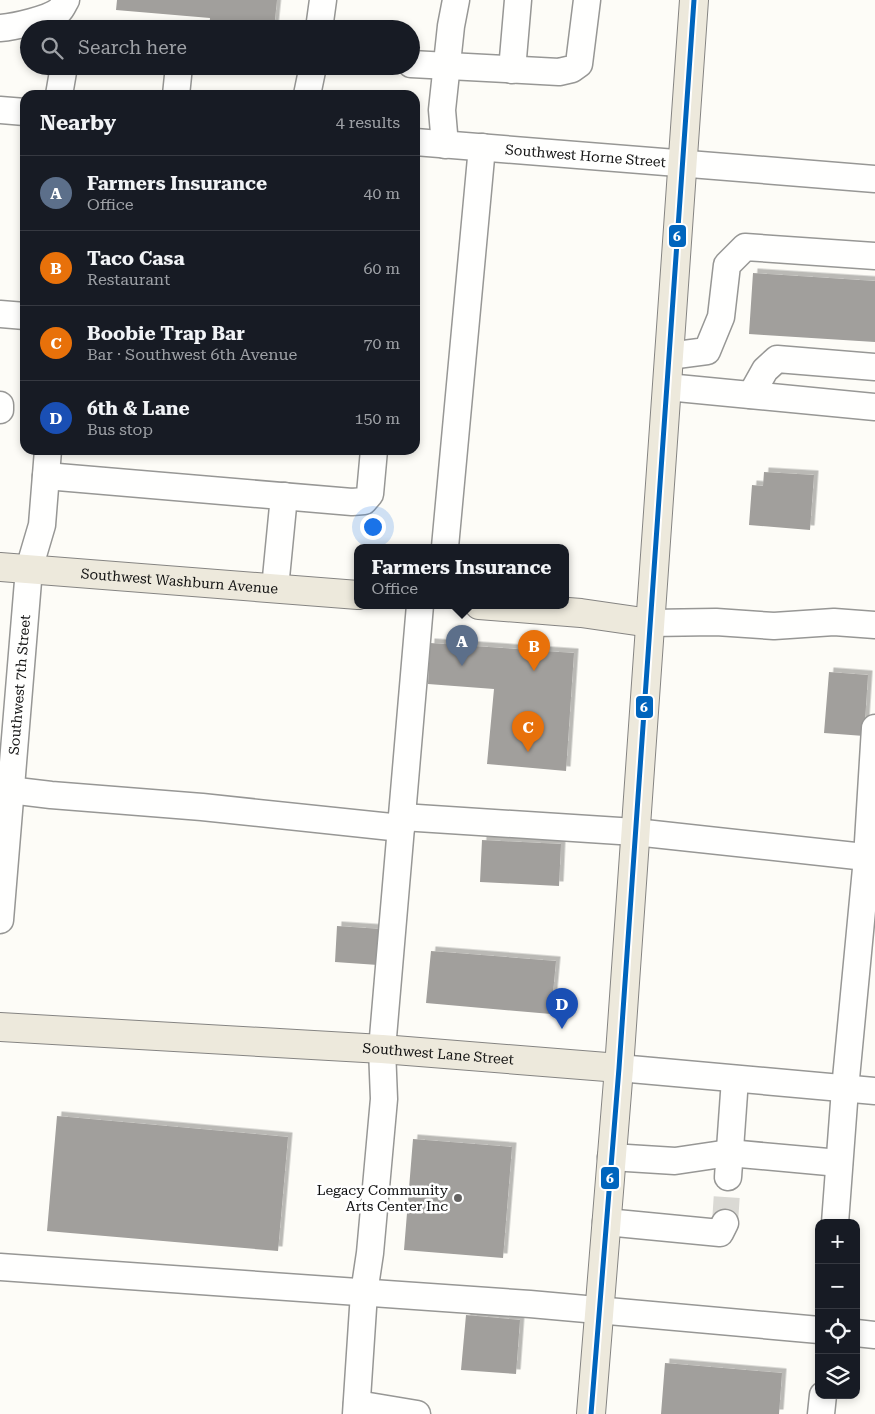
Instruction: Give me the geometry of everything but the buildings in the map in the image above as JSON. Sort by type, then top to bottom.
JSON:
[{"type":"main road","points":[[591,1414],[612,1157],[694,0]]},
{"type":"main road","name":"Southwest Washburn Avenue","points":[[0,567],[354,595]]},
{"type":"main road","points":[[530,609],[581,613],[650,624]]},
{"type":"main road","name":"Southwest Lane Street","points":[[0,1027],[382,1049],[618,1068]]},
{"type":"street","points":[[39,20],[60,10],[66,0]]},
{"type":"street","points":[[321,20],[324,0]]},
{"type":"street","points":[[445,144],[442,110],[451,26],[456,0]]},
{"type":"street","points":[[512,70],[518,0]]},
{"type":"street","points":[[420,64],[559,72],[572,69],[580,64],[587,0]]},
{"type":"street","points":[[0,28],[20,25]]},
{"type":"street","points":[[60,90],[62,75]]},
{"type":"street","points":[[177,90],[179,75]]},
{"type":"street","points":[[308,90],[311,75]]},
{"type":"street","points":[[0,110],[20,112]]},
{"type":"street","name":"Southwest Horne Street","points":[[420,142],[875,179]]},
{"type":"street","points":[[446,544],[482,147]]},
{"type":"street","points":[[669,356],[707,352],[721,317],[727,265],[745,247],[875,256]]},
{"type":"street","points":[[0,314],[20,316]]},
{"type":"street","points":[[751,395],[765,370],[777,359],[875,367]]},
{"type":"street","points":[[667,387],[875,407]]},
{"type":"street","points":[[0,405],[0,410]]},
{"type":"street","name":"Southwest 7th Street","points":[[0,920],[5,790],[29,569],[42,525],[48,455]]},
{"type":"street","points":[[46,476],[352,502],[364,501],[370,494],[374,455]]},
{"type":"street","points":[[275,588],[284,496]]},
{"type":"street","points":[[417,1414],[356,1409],[364,1293],[370,1253],[384,1099],[382,1049],[420,609]]},
{"type":"street","points":[[650,624],[716,622],[774,626],[834,622],[875,625]]},
{"type":"street","points":[[835,1219],[846,1088],[871,858],[875,728]]},
{"type":"street","points":[[5,790],[401,822],[635,832],[871,858]]},
{"type":"street","name":"Southwest Lane Street","points":[[618,1068],[875,1091]]},
{"type":"street","points":[[728,1165],[735,1078]]},
{"type":"street","points":[[612,1157],[728,1165],[839,1163]]},
{"type":"street","points":[[606,1222],[720,1233],[725,1224]]},
{"type":"street","points":[[0,1267],[530,1304],[599,1312],[815,1330]]},
{"type":"street","points":[[860,1333],[875,1335]]},
{"type":"street","points":[[822,1414],[823,1399]]},
{"type":"tunnel","points":[[725,1223],[728,1177]]},
{"type":"transit line","name":"6","points":[[591,1414],[619,1068],[694,0]]},
{"type":"place","name":"Farmers Insurance","points":[[462,666]]},
{"type":"place","name":"Taco Casa","points":[[534,671]]},
{"type":"place","name":"Boobie Trap Bar","points":[[528,752]]},
{"type":"place","name":"6th & Lane","points":[[562,1029]]},
{"type":"place","name":"Legacy Community Arts Center Inc","points":[[458,1198]]}]
